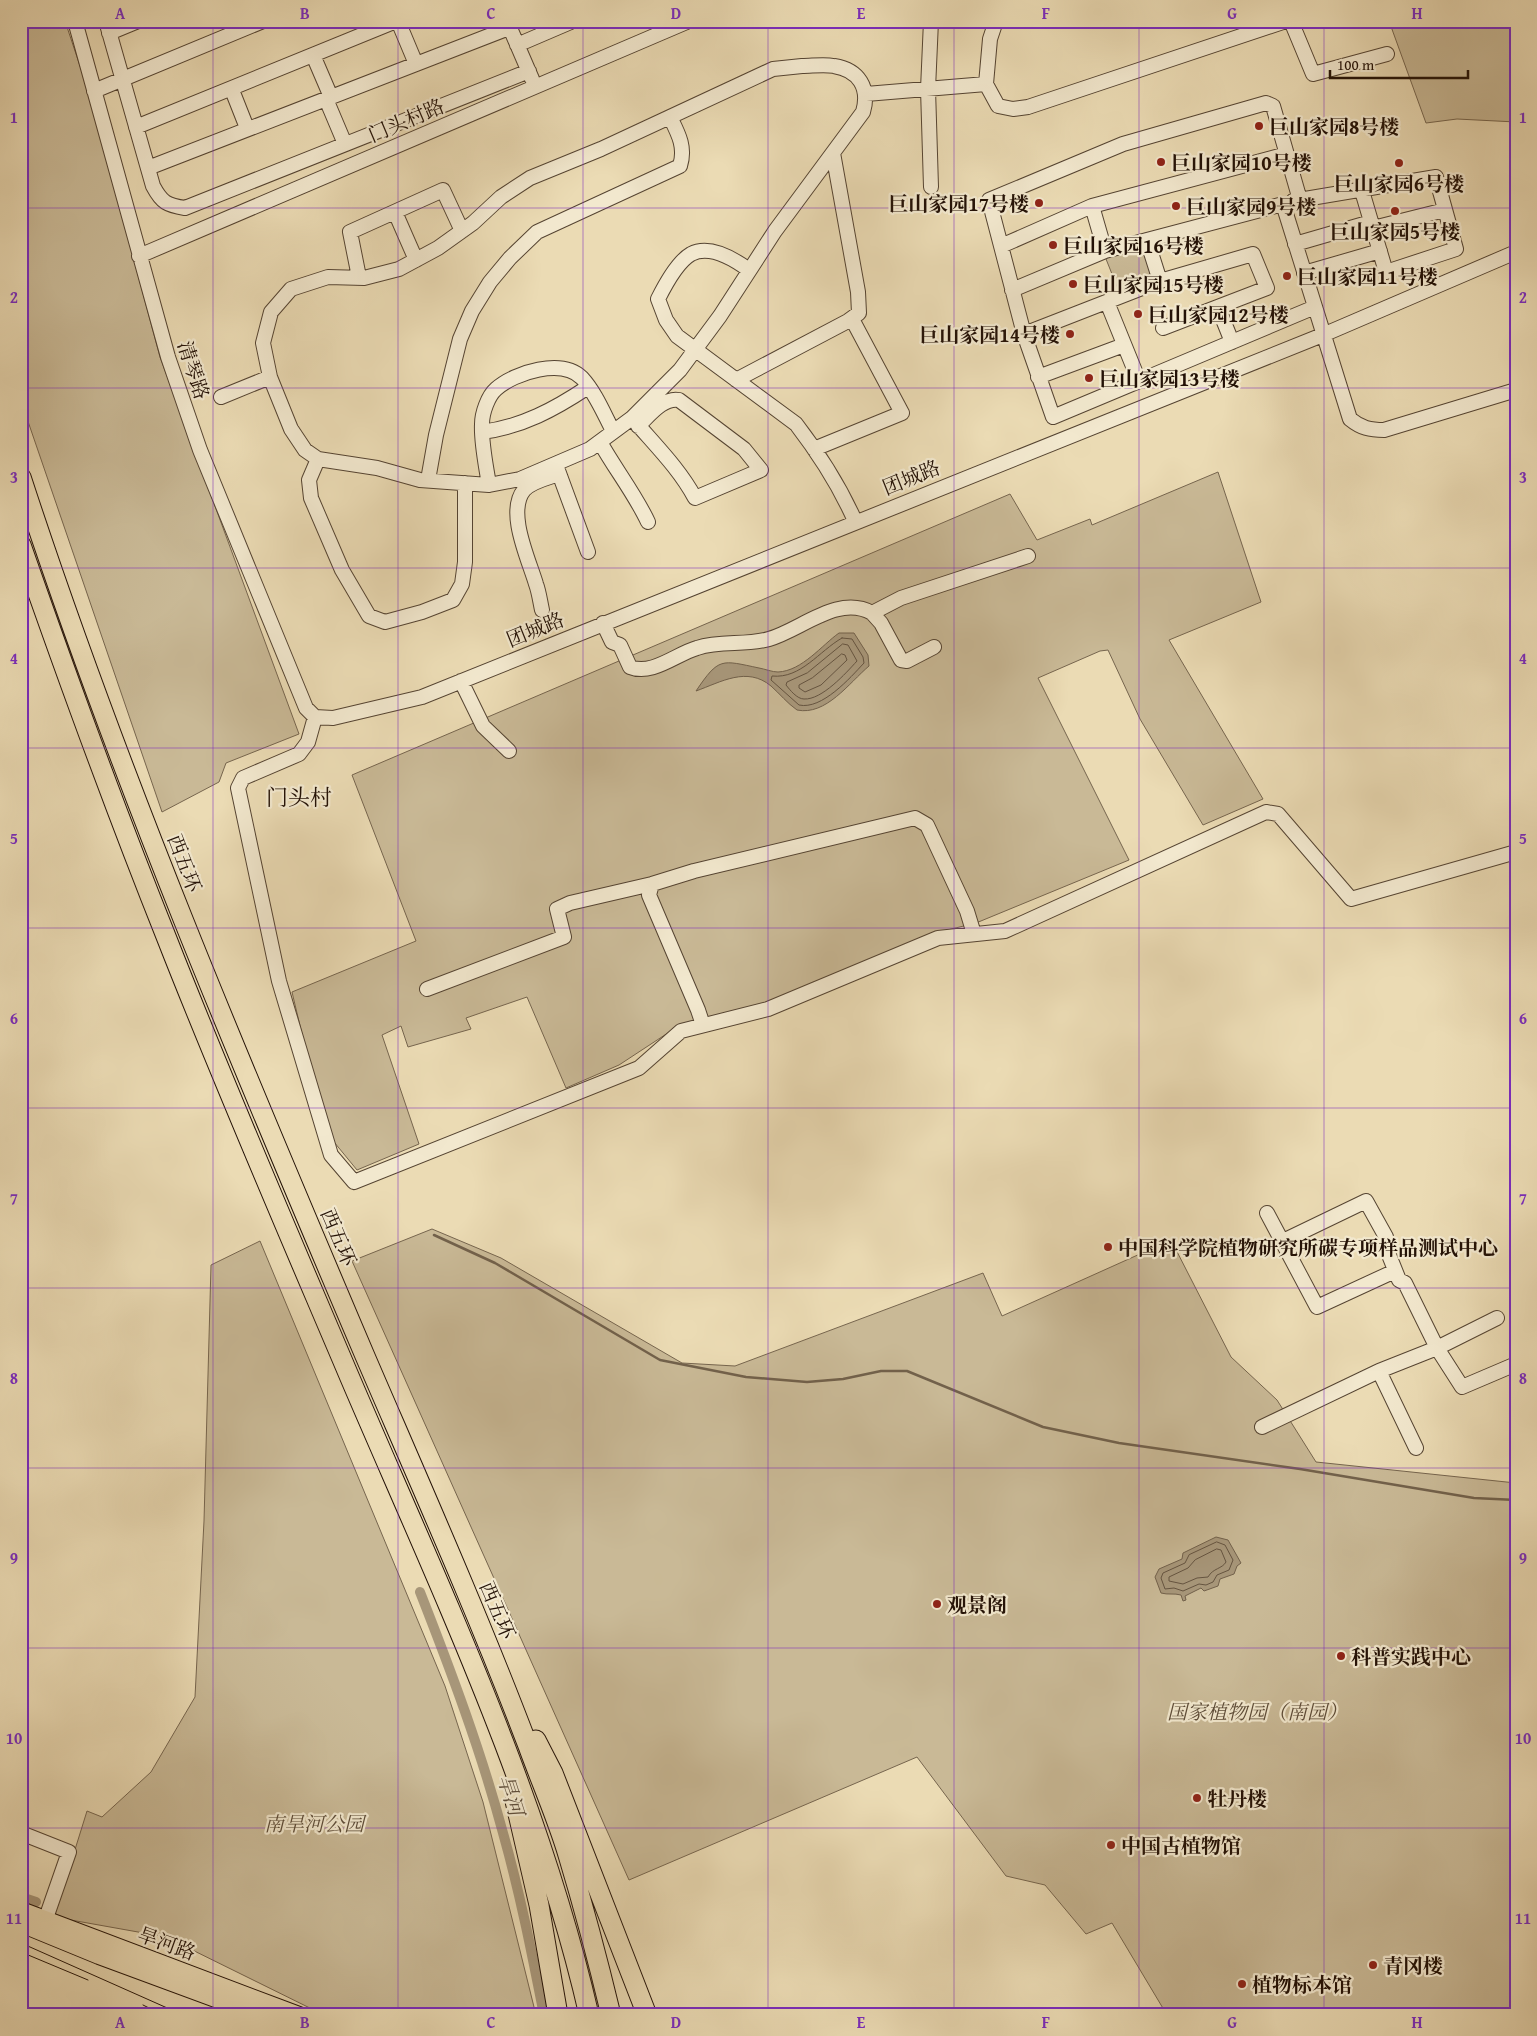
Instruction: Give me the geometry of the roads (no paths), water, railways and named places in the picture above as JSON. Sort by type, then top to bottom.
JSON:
[{"type":"highway","name":"西五环","points":[[21,478],[86,663],[188,932],[249,1082],[500,1672],[567,1851],[596,1953],[611,2015]]},
{"type":"highway","points":[[21,545],[62,663],[167,940],[229,1092],[497,1722],[546,1858],[576,1959],[589,2015]]},
{"type":"highway","points":[[500,1672],[553,1773],[647,2015]]},
{"type":"highway","points":[[497,1722],[539,1905],[558,2015]]},
{"type":"main road","name":"旱河路","points":[[21,1910],[46,1918],[112,1946],[299,2015]]},
{"type":"main road","name":"旱河路","points":[[21,1924],[99,1956],[259,2015]]},
{"type":"street","name":"清琴路","points":[[75,21],[168,356],[200,450],[306,708],[315,717]]},
{"type":"street","points":[[138,21],[107,27],[153,186],[160,200],[170,205],[185,208],[529,71]]},
{"type":"street","points":[[94,91],[263,21]]},
{"type":"street","points":[[136,127],[232,90],[397,21],[416,64]]},
{"type":"street","points":[[517,45],[573,21]]},
{"type":"street","name":"门头村路","points":[[139,256],[689,21]]},
{"type":"street","points":[[931,187],[928,89],[932,21]]},
{"type":"street","points":[[996,21],[990,39],[986,84],[998,106],[1013,109],[1028,107],[1286,21]]},
{"type":"street","points":[[1291,21],[1313,74],[1386,54]]},
{"type":"street","points":[[148,168],[416,64],[508,24],[536,87]]},
{"type":"street","points":[[313,55],[345,144]]},
{"type":"street","points":[[558,469],[489,485],[420,480],[377,468],[318,460],[305,450],[291,429],[270,377],[263,343],[271,312],[292,289],[328,277],[358,277],[399,269],[438,248],[462,231],[501,197],[530,178],[601,149],[773,69],[802,66],[835,66],[855,75],[866,89],[863,112],[774,231],[720,316],[695,350],[635,422]]},
{"type":"street","points":[[866,94],[986,84]]},
{"type":"street","points":[[232,90],[247,128]]},
{"type":"street","points":[[1300,200],[1273,106],[1266,103],[1123,144],[989,200],[1024,334],[1053,416],[1315,308]]},
{"type":"street","points":[[428,480],[436,435],[460,339],[472,311],[490,282],[510,258],[537,232],[680,166],[683,156],[682,143],[670,117]]},
{"type":"street","points":[[736,380],[859,314],[858,292],[832,153]]},
{"type":"street","points":[[1001,246],[1092,206],[1287,154]]},
{"type":"street","points":[[1012,290],[1105,251],[1300,200],[1436,177],[1456,249],[1386,272],[1362,191]]},
{"type":"street","points":[[358,277],[350,232],[443,190],[462,231]]},
{"type":"street","points":[[1283,204],[1350,419],[1358,426],[1370,430],[1384,430],[1516,390]]},
{"type":"street","points":[[1092,206],[1105,251]]},
{"type":"street","points":[[1295,244],[1372,225],[1445,210]]},
{"type":"street","points":[[395,212],[416,260]]},
{"type":"street","points":[[1147,240],[1160,281]]},
{"type":"street","points":[[1304,273],[1380,250]]},
{"type":"street","points":[[749,270],[725,255],[708,252],[691,254],[667,280],[658,299],[663,313],[677,336],[796,424],[845,498],[855,521]]},
{"type":"street","name":"团城路","points":[[315,717],[333,718],[422,696],[461,681],[855,521],[1325,334],[1516,252]]},
{"type":"street","points":[[1024,334],[1160,281],[1252,254],[1267,288],[1163,328]]},
{"type":"street","points":[[1107,302],[1139,381]]},
{"type":"street","points":[[1218,307],[1232,342]]},
{"type":"street","points":[[814,449],[902,413],[852,319]]},
{"type":"street","points":[[1038,378],[1124,345]]},
{"type":"street","points":[[489,485],[482,432],[482,422],[488,402],[496,389],[524,374],[544,368],[562,368],[581,377],[613,431]]},
{"type":"street","points":[[222,398],[270,377]]},
{"type":"street","points":[[482,432],[510,427],[530,420],[550,411],[588,387]]},
{"type":"street","points":[[542,610],[537,586],[522,540],[518,520],[519,501],[525,490],[590,449],[613,431],[635,422],[672,398],[679,400],[744,449],[761,470],[695,498],[676,468],[635,422]]},
{"type":"street","points":[[600,442],[621,478],[637,499],[648,522]]},
{"type":"street","points":[[318,460],[309,480],[312,498],[342,570],[369,616],[385,622],[422,612],[453,600],[462,584],[465,562],[466,483]]},
{"type":"street","points":[[558,469],[588,552]]},
{"type":"street","points":[[872,613],[901,598],[1028,556]]},
{"type":"street","points":[[603,623],[612,642],[620,645],[630,667],[639,671],[653,667],[696,648],[719,643],[745,643],[769,639],[831,612],[846,608],[864,609],[872,613],[881,623],[900,660],[907,661],[934,647]]},
{"type":"street","points":[[461,681],[483,726],[509,751]]},
{"type":"street","points":[[315,717],[308,742],[299,754],[243,778],[238,788],[279,981],[331,1155],[354,1182],[639,1068],[681,1031],[768,1009],[938,938],[1005,931],[1266,812],[1278,814],[1351,899],[1516,852]]},
{"type":"street","points":[[427,989],[564,937],[557,909],[564,906],[652,884],[694,871],[915,818],[927,825],[967,911],[974,934]]},
{"type":"street","points":[[652,884],[649,895],[703,1025]]},
{"type":"street","points":[[1283,1241],[1366,1201],[1386,1237],[1385,1245],[1399,1280],[1405,1283],[1437,1348],[1462,1387],[1516,1364]]},
{"type":"street","points":[[1267,1212],[1317,1307],[1395,1270]]},
{"type":"street","points":[[1262,1427],[1379,1372],[1437,1348],[1497,1318]]},
{"type":"street","points":[[1379,1372],[1416,1448]]},
{"type":"street","points":[[21,1832],[69,1852],[46,1918]]},
{"type":"water","points":[[839,633],[854,633],[868,655],[869,666],[836,697],[818,708],[808,711],[797,710],[771,686],[753,677],[743,676],[724,680],[696,691],[710,672],[722,664],[736,663],[776,672],[787,671],[811,657]]},
{"type":"water","points":[[1216,1537],[1228,1540],[1241,1563],[1237,1566],[1234,1574],[1220,1579],[1218,1586],[1204,1591],[1201,1588],[1185,1596],[1186,1600],[1183,1601],[1181,1595],[1161,1593],[1155,1577],[1159,1569],[1182,1559],[1183,1553]]},
{"type":"waterway","points":[[434,1235],[495,1263],[660,1360],[746,1377],[807,1382],[843,1379],[881,1371],[907,1371],[1043,1427],[1119,1443],[1300,1469],[1474,1498],[1516,1500]]},
{"type":"waterway","name":"旱河","points":[[420,1592],[465,1711],[494,1802],[520,1901],[544,2015]]},
{"type":"waterway","name":"旱河","points":[[21,1897],[36,1902]]},
{"type":"tram line","points":[[21,1943],[183,2015]]},
{"type":"tram line","points":[[21,1952],[88,1980]]},
{"type":"tram line","points":[[143,2005],[163,2015]]},
{"type":"place","name":"巨山家园8号楼","points":[[1259,126]]},
{"type":"place","name":"巨山家园10号楼","points":[[1161,162]]},
{"type":"place","name":"巨山家园6号楼","points":[[1399,163]]},
{"type":"place","name":"巨山家园17号楼","points":[[1039,203]]},
{"type":"place","name":"巨山家园9号楼","points":[[1176,206]]},
{"type":"place","name":"巨山家园5号楼","points":[[1395,211]]},
{"type":"place","name":"巨山家园16号楼","points":[[1053,245]]},
{"type":"place","name":"巨山家园11号楼","points":[[1287,276]]},
{"type":"place","name":"巨山家园15号楼","points":[[1073,284]]},
{"type":"place","name":"巨山家园12号楼","points":[[1138,314]]},
{"type":"place","name":"巨山家园14号楼","points":[[1070,334]]},
{"type":"place","name":"巨山家园13号楼","points":[[1089,378]]},
{"type":"place","name":"中国科学院植物研究所碳专项样品测试中心","points":[[1108,1247]]},
{"type":"place","name":"观景阁","points":[[937,1604]]},
{"type":"place","name":"科普实践中心","points":[[1341,1656]]},
{"type":"place","name":"牡丹楼","points":[[1197,1798]]},
{"type":"place","name":"中国古植物馆","points":[[1111,1845]]},
{"type":"place","name":"青冈楼","points":[[1373,1965]]},
{"type":"place","name":"植物标本馆","points":[[1242,1984]]},
{"type":"district","name":"门头村","points":[[299,797]]},
{"type":"park label","name":"国家植物园（南园）","points":[[1257,1711]]},
{"type":"park label","name":"南旱河公园","points":[[314,1823]]}]
